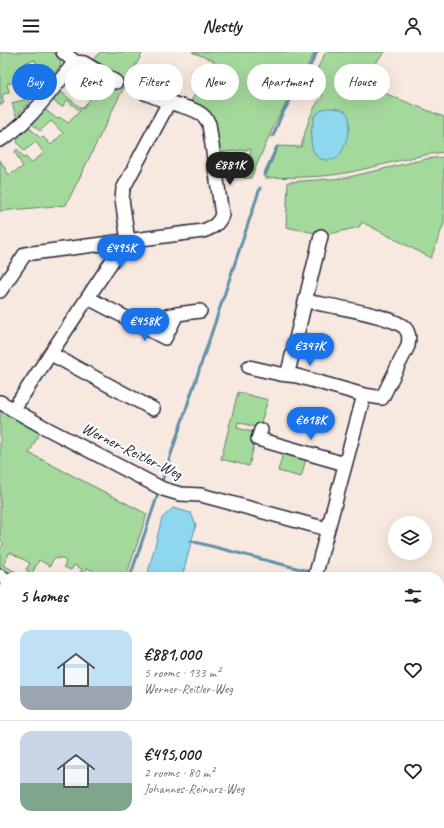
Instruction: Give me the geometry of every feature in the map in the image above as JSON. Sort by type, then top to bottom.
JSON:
[{"type":"street","points":[[63,52],[75,62],[86,64]]},
{"type":"street","points":[[0,140],[16,129],[28,118],[75,62]]},
{"type":"street","points":[[0,291],[25,254],[203,230],[213,227],[219,223],[222,215],[209,124],[207,119],[197,111],[164,100]]},
{"type":"street","points":[[13,410],[126,240],[127,234],[122,199],[123,189],[169,102]]},
{"type":"street","points":[[289,375],[289,368],[321,236]]},
{"type":"street","points":[[88,298],[165,338],[178,314]]},
{"type":"street","points":[[249,367],[289,375],[364,395],[382,398],[408,346],[408,333],[404,327],[400,324],[371,314],[306,301]]},
{"type":"street","points":[[133,322],[200,311]]},
{"type":"street","points":[[51,354],[153,409]]},
{"type":"street","points":[[316,572],[364,395]]},
{"type":"street","name":"Werner-Reitler-Weg","points":[[0,402],[163,489],[180,494],[200,495],[327,529]]},
{"type":"street","points":[[261,430],[258,439],[345,464]]},
{"type":"green space","points":[[0,52],[54,52],[61,60],[60,66],[57,70],[57,64],[37,64],[35,60],[24,64],[12,64],[12,83],[7,84],[9,92],[2,95],[4,103],[0,105]]},
{"type":"green space","points":[[100,52],[143,52],[136,64],[124,64],[124,87],[66,205],[0,211],[0,160],[9,175],[23,167],[15,152],[17,149],[24,158],[26,157],[31,163],[44,153],[36,142],[24,151],[17,142],[18,140],[16,137],[28,126],[41,139],[43,137],[51,145],[63,133],[51,121],[40,131],[31,123],[43,108],[57,119],[59,117],[68,123],[80,111],[67,100],[71,100],[82,109],[89,100],[116,100],[116,87],[121,78],[116,75],[116,64],[97,64],[92,61]]},
{"type":"green space","points":[[192,52],[315,52],[308,64],[247,64],[247,100],[288,100],[275,123],[251,178],[244,178],[251,149],[218,153],[213,122],[190,103],[192,100],[239,100],[239,64],[212,64],[214,61]]},
{"type":"green space","points":[[326,52],[385,52],[374,64],[334,64],[334,100],[390,100],[390,95],[444,117],[444,152],[419,156],[335,175],[265,178],[278,146],[301,147],[312,113],[319,101],[326,100],[326,64],[320,64]],"holes":[[[315,115],[349,124],[350,128],[327,160],[318,157],[313,147],[311,137]]]},
{"type":"green space","points":[[59,90],[65,95],[65,100],[67,100],[62,107],[52,100],[57,100],[57,92]]},
{"type":"green space","points":[[23,100],[30,101],[16,116],[12,103]]},
{"type":"green space","points":[[444,157],[444,223],[431,258],[362,222],[359,227],[325,235],[286,227],[288,182],[345,178],[426,159]]},
{"type":"green space","points":[[238,392],[268,400],[259,428],[238,422],[237,428],[257,433],[249,466],[221,459]]},
{"type":"green space","points":[[0,408],[40,432],[29,453],[147,514],[128,572],[95,572],[87,568],[85,572],[80,572],[82,569],[74,565],[71,570],[64,567],[66,561],[59,557],[58,559],[54,558],[50,566],[39,560],[33,572],[30,572],[26,570],[30,563],[10,552],[3,565],[16,572],[8,572],[0,568],[0,548],[3,543],[0,540]]},
{"type":"green space","points":[[283,453],[306,459],[301,477],[278,471]]},
{"type":"water","points":[[325,108],[336,108],[346,112],[349,121],[348,135],[343,149],[337,158],[332,160],[319,158],[312,148],[311,142],[312,127],[315,115]]},
{"type":"water","points":[[173,508],[191,513],[196,525],[183,572],[148,572],[162,518]]},
{"type":"waterway","points":[[311,64],[317,52]]},
{"type":"waterway","points":[[273,136],[281,116],[290,100]]},
{"type":"waterway","points":[[264,175],[277,147]]},
{"type":"waterway","points":[[161,484],[260,188]]},
{"type":"waterway","points":[[132,572],[159,491]]},
{"type":"waterway","points":[[191,541],[308,571]]}]
